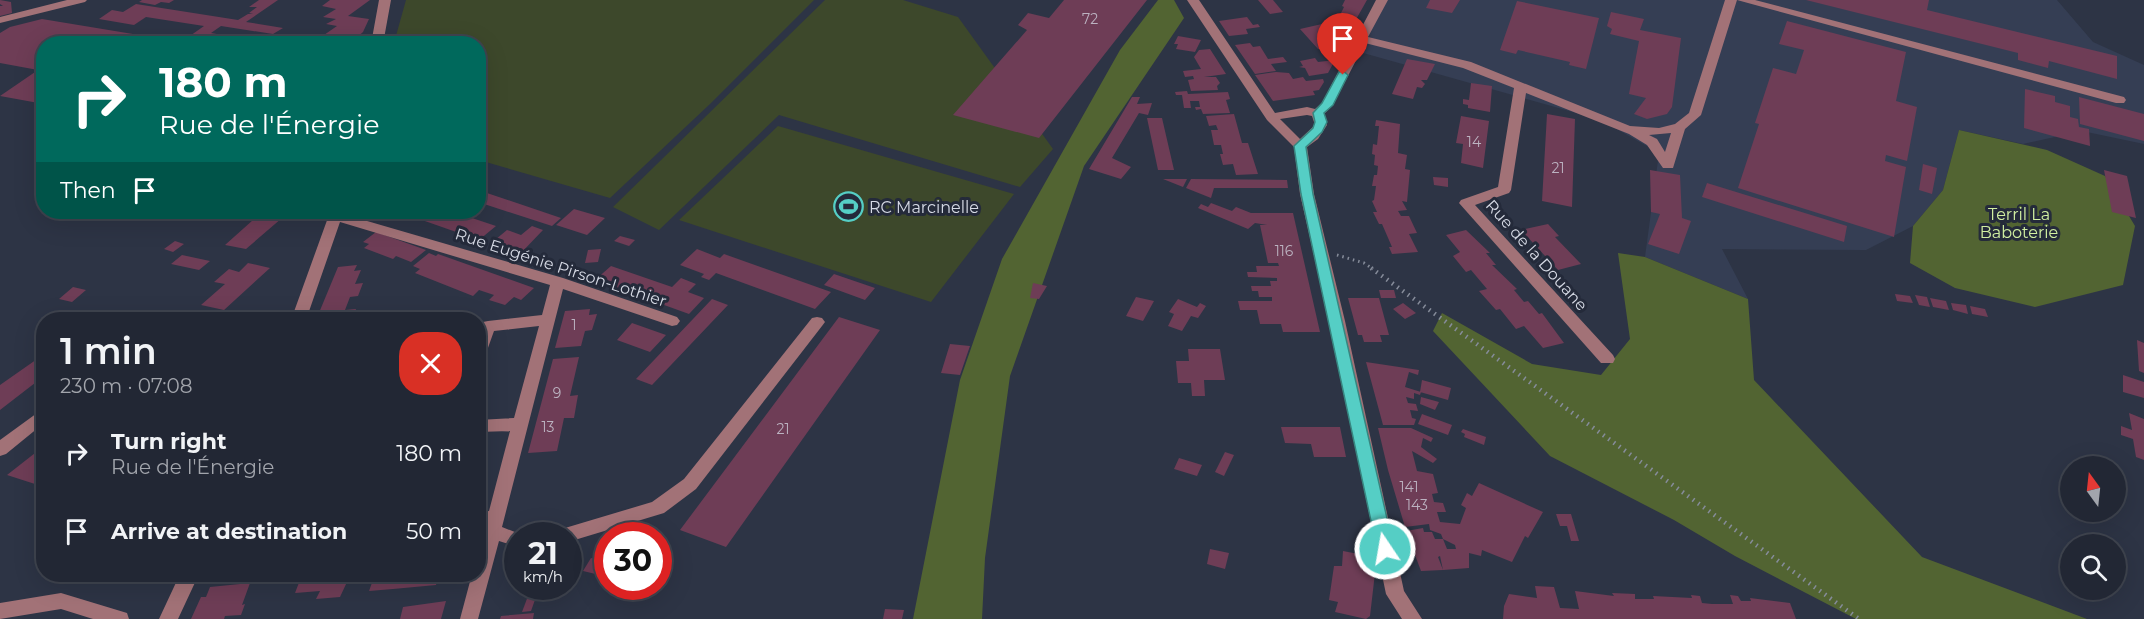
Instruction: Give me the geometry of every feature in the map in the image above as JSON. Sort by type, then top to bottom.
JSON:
[{"type":"street","points":[[0,20],[81,0]]},
{"type":"street","points":[[378,36],[385,0]]},
{"type":"street","points":[[1193,0],[1271,117],[1283,133],[1300,146],[1303,175],[1395,594],[1413,619]]},
{"type":"street","points":[[1271,117],[1298,112],[1318,113],[1327,105],[1382,0]]},
{"type":"street","points":[[1628,130],[1659,132],[1680,127],[1695,115],[1731,0]]},
{"type":"street","points":[[1742,0],[2121,100]]},
{"type":"street","points":[[1361,39],[1467,64],[1521,86],[1652,142],[1668,165],[1680,127]]},
{"type":"street","name":"Rue de la Douane","points":[[1521,86],[1504,190],[1466,202],[1607,358]]},
{"type":"street","points":[[1300,146],[1313,136],[1321,125],[1318,113]]},
{"type":"street","points":[[301,312],[334,219]]},
{"type":"street","name":"Rue Eugénie Pirson-Lothier","points":[[352,219],[558,282],[672,321]]},
{"type":"street","points":[[504,531],[489,522],[521,424],[558,282]]},
{"type":"street","points":[[486,332],[488,326],[548,320]]},
{"type":"street","points":[[582,531],[658,508],[690,484],[817,322]]},
{"type":"street","points":[[0,449],[36,420]]},
{"type":"street","points":[[486,426],[521,424]]},
{"type":"street","points":[[168,619],[186,582]]},
{"type":"street","points":[[469,619],[477,582]]},
{"type":"street","points":[[0,611],[61,601],[120,619]]},
{"type":"path","points":[[1321,255],[1340,256],[1364,263],[1859,619]]},
{"type":"shaded area","points":[[1377,0],[2057,0],[2093,42],[2144,65],[2144,144],[2082,131],[2023,144],[1959,130],[1943,190],[1913,226],[1866,250],[1722,249],[1748,299],[1645,257],[1659,153],[1601,120],[1349,49]]},
{"type":"green space","points":[[406,0],[814,0],[710,104],[610,198],[486,162],[486,36],[396,36]]},
{"type":"green space","points":[[825,0],[903,0],[958,17],[1053,149],[1020,187],[779,115],[659,230],[613,207]]},
{"type":"green space","points":[[1158,0],[1174,0],[1184,18],[1084,166],[1010,376],[985,558],[982,619],[913,619],[960,380],[1002,259],[1120,50]]},
{"type":"green space","name":"RC Marcinelle","points":[[778,126],[1014,194],[931,302],[679,220]]},
{"type":"green space","name":"Terril La Baboterie","points":[[1959,130],[2047,150],[2105,176],[2135,226],[2123,285],[2035,307],[1955,288],[1910,263],[1913,226],[1943,190]]},
{"type":"green space","points":[[1618,253],[1645,257],[1748,299],[1754,380],[1922,557],[2087,619],[1856,619],[1735,556],[1674,520],[1550,456],[1433,331],[1442,313],[1532,364],[1601,375],[1630,339]]},
{"type":"building","points":[[0,0],[11,2],[12,13],[0,16],[0,6],[3,6]]},
{"type":"building","points":[[142,0],[174,0],[155,5],[139,2]]},
{"type":"building","points":[[259,0],[278,0],[246,22],[283,28],[273,34],[221,26],[211,33],[228,36],[190,36],[204,26],[146,17],[134,25],[99,19],[112,10],[123,12],[136,4],[238,20],[248,14],[253,14],[249,13],[257,7],[249,7]]},
{"type":"building","points":[[330,0],[370,0],[348,16],[369,19],[358,36],[324,35],[337,26],[326,24],[336,19],[323,17],[336,9],[322,6]]},
{"type":"building","points":[[1064,0],[1147,0],[1039,138],[953,115],[1027,30],[1018,25],[1028,13],[1049,18]]},
{"type":"building","points":[[1258,0],[1273,0],[1283,12],[1270,14]]},
{"type":"building","points":[[1345,0],[1367,0],[1354,23],[1338,19]]},
{"type":"building","points":[[1430,0],[1460,0],[1452,13],[1426,8]]},
{"type":"building","points":[[1806,0],[1929,0],[1927,10],[2117,56],[2117,79],[2049,61],[2048,68],[2018,60],[2018,53]]},
{"type":"building","points":[[1517,1],[1599,18],[1586,69],[1569,65],[1570,62],[1518,50],[1516,54],[1500,50]]},
{"type":"building","points":[[1611,12],[1644,19],[1640,30],[1681,38],[1672,107],[1667,114],[1647,119],[1634,114],[1646,98],[1629,94],[1639,41],[1610,34],[1612,29],[1607,26]]},
{"type":"building","points":[[1247,17],[1253,25],[1258,24],[1260,27],[1246,29],[1248,34],[1229,36],[1219,21]]},
{"type":"building","points":[[42,19],[145,36],[36,36],[36,70],[0,63],[0,33],[10,27]]},
{"type":"building","points":[[1787,21],[1906,52],[1896,101],[1917,107],[1907,161],[1886,155],[1885,161],[1906,167],[1894,237],[1738,188],[1759,124],[1755,123],[1773,68],[1796,74],[1804,50],[1779,44]]},
{"type":"building","points":[[1322,24],[1340,45],[1318,49],[1300,29]]},
{"type":"building","points":[[1178,36],[1201,40],[1195,52],[1176,49],[1178,44],[1174,44]]},
{"type":"building","points":[[1250,43],[1253,47],[1260,46],[1268,59],[1283,57],[1287,62],[1271,64],[1276,71],[1255,74],[1235,45]]},
{"type":"building","points":[[1210,49],[1226,74],[1204,77],[1216,77],[1220,83],[1217,86],[1218,90],[1191,91],[1188,80],[1194,79],[1193,76],[1185,77],[1183,71],[1201,69],[1194,57],[1199,50]]},
{"type":"building","points":[[1315,58],[1318,62],[1335,60],[1328,73],[1309,76],[1305,68],[1299,67],[1303,66],[1300,61]]},
{"type":"building","points":[[1407,59],[1435,64],[1427,80],[1421,80],[1425,84],[1422,88],[1417,87],[1413,99],[1392,94]]},
{"type":"building","points":[[36,71],[36,103],[0,96]]},
{"type":"building","points":[[1289,73],[1293,79],[1303,77],[1306,81],[1323,79],[1324,82],[1319,90],[1313,91],[1315,95],[1273,101],[1255,75]]},
{"type":"building","points":[[1471,83],[1492,86],[1490,112],[1468,108],[1468,105],[1463,104],[1463,99],[1469,100]]},
{"type":"building","points":[[2025,89],[2055,96],[2055,102],[2070,106],[2070,117],[2078,119],[2079,127],[2089,129],[2090,146],[2024,128]]},
{"type":"building","points":[[1187,91],[1188,94],[1228,92],[1230,99],[1226,100],[1230,113],[1203,114],[1201,109],[1196,110],[1195,107],[1200,107],[1199,101],[1190,101],[1191,108],[1184,108],[1182,95],[1176,95],[1175,92]]},
{"type":"building","points":[[1132,97],[1140,97],[1137,104],[1152,103],[1148,115],[1139,113],[1112,158],[1131,167],[1121,179],[1089,169]]},
{"type":"building","points":[[2079,97],[2144,114],[2144,141],[2080,124]]},
{"type":"building","points":[[1234,114],[1242,143],[1248,143],[1258,174],[1236,175],[1233,164],[1223,165],[1220,154],[1223,154],[1221,145],[1214,145],[1211,130],[1218,130],[1216,125],[1209,126],[1206,116]]},
{"type":"building","points":[[1547,114],[1575,119],[1572,207],[1542,201]]},
{"type":"building","points":[[1461,116],[1489,121],[1483,168],[1461,163],[1463,144],[1456,143]]},
{"type":"building","points":[[1147,118],[1162,118],[1174,170],[1158,170]]},
{"type":"building","points":[[1376,120],[1400,124],[1398,153],[1407,155],[1405,169],[1410,170],[1407,202],[1402,201],[1407,210],[1398,211],[1401,216],[1409,216],[1417,233],[1409,234],[1418,252],[1392,254],[1389,247],[1392,247],[1382,224],[1379,224],[1373,212],[1377,212],[1372,201],[1376,186],[1372,186],[1378,166],[1374,165],[1375,155],[1372,154],[1373,144],[1377,145],[1379,126],[1375,126]]},
{"type":"building","points":[[1923,164],[1937,168],[1932,194],[1919,190]]},
{"type":"building","points":[[1650,170],[1680,175],[1682,218],[1691,221],[1679,254],[1648,244],[1660,214],[1651,212]]},
{"type":"building","points":[[2104,170],[2127,176],[2136,218],[2112,212]]},
{"type":"building","points":[[1433,177],[1448,178],[1448,187],[1434,185]]},
{"type":"building","points":[[1163,179],[1187,179],[1183,187]]},
{"type":"building","points":[[1191,179],[1287,180],[1288,188],[1214,188],[1211,198],[1186,188]]},
{"type":"building","points":[[1707,183],[1847,226],[1844,242],[1702,197]]},
{"type":"building","points":[[486,193],[561,218],[552,226],[486,205]]},
{"type":"building","points":[[1211,203],[1232,211],[1236,207],[1251,213],[1293,213],[1320,332],[1283,332],[1281,324],[1260,324],[1257,310],[1240,310],[1238,301],[1272,301],[1272,297],[1259,297],[1258,291],[1252,291],[1251,286],[1271,286],[1270,281],[1277,281],[1277,278],[1248,277],[1247,272],[1257,272],[1256,266],[1279,266],[1278,263],[1268,263],[1260,225],[1267,225],[1255,223],[1248,229],[1198,208],[1201,204],[1208,207]]},
{"type":"building","points":[[574,209],[605,218],[587,235],[556,225]]},
{"type":"building","points":[[250,219],[281,219],[246,249],[225,245],[253,220]]},
{"type":"building","points":[[475,219],[496,226],[479,240],[422,220]]},
{"type":"building","points":[[1548,224],[1559,236],[1555,237],[1581,264],[1558,270],[1521,230]]},
{"type":"building","points":[[532,226],[543,230],[520,254],[490,244],[507,230],[521,235]]},
{"type":"building","points":[[1466,230],[1490,253],[1486,253],[1496,265],[1492,265],[1517,289],[1514,290],[1524,302],[1528,301],[1539,314],[1542,313],[1564,343],[1543,348],[1524,326],[1516,329],[1500,309],[1496,310],[1479,291],[1487,289],[1471,270],[1466,272],[1453,256],[1460,252],[1446,235]]},
{"type":"building","points":[[376,232],[426,250],[411,262],[396,256],[393,259],[364,248],[369,244],[363,242]]},
{"type":"building","points":[[620,236],[635,240],[629,246],[614,241]]},
{"type":"building","points":[[175,241],[184,244],[173,252],[164,249]]},
{"type":"building","points":[[601,249],[598,262],[585,263],[588,250]]},
{"type":"building","points":[[697,249],[720,258],[724,254],[831,292],[815,309],[716,273],[709,280],[701,277],[704,274],[680,265]]},
{"type":"building","points":[[429,253],[436,256],[438,254],[534,288],[521,300],[514,297],[505,305],[489,300],[494,295],[479,290],[473,296],[415,273],[420,269],[413,266]]},
{"type":"building","points":[[182,255],[210,261],[199,270],[171,264]]},
{"type":"building","points":[[248,263],[270,268],[224,310],[201,305],[225,284],[214,282],[229,269],[239,272]]},
{"type":"building","points":[[357,265],[354,271],[361,270],[355,284],[363,283],[358,296],[350,297],[345,310],[356,309],[355,312],[319,312],[338,267]]},
{"type":"building","points":[[611,266],[672,287],[681,278],[696,284],[688,292],[704,298],[689,314],[595,280]]},
{"type":"building","points":[[834,274],[875,288],[865,300],[824,285]]},
{"type":"building","points":[[1033,283],[1047,286],[1039,299],[1030,298]]},
{"type":"building","points":[[73,287],[86,290],[72,302],[59,299]]},
{"type":"building","points":[[1379,290],[1394,290],[1396,298],[1381,298]]},
{"type":"building","points":[[1895,294],[1910,296],[1913,303],[1897,301]]},
{"type":"building","points":[[1915,295],[1927,297],[1930,307],[1919,305]]},
{"type":"building","points":[[1136,297],[1154,301],[1143,321],[1126,316]]},
{"type":"building","points":[[1348,298],[1379,298],[1389,335],[1380,335],[1382,342],[1364,342],[1362,335],[1358,335]]},
{"type":"building","points":[[1930,298],[1946,301],[1949,310],[1933,307]]},
{"type":"building","points":[[712,299],[728,305],[652,385],[636,379]]},
{"type":"building","points":[[1178,299],[1197,307],[1200,303],[1206,306],[1198,318],[1191,316],[1182,331],[1168,326],[1174,314],[1169,312]]},
{"type":"building","points":[[1403,303],[1416,313],[1405,319],[1393,309]]},
{"type":"building","points":[[1951,303],[1966,305],[1968,314],[1953,310]]},
{"type":"building","points":[[1970,306],[1985,309],[1988,317],[1972,314]]},
{"type":"building","points":[[590,309],[589,315],[597,314],[592,330],[585,331],[581,346],[555,348],[565,311]]},
{"type":"building","points":[[839,317],[880,330],[726,547],[680,530]]},
{"type":"building","points":[[632,323],[666,335],[650,352],[617,340]]},
{"type":"building","points":[[2137,340],[2144,343],[2144,373],[2139,371]]},
{"type":"building","points":[[950,344],[970,346],[960,375],[941,373]]},
{"type":"building","points":[[1188,349],[1220,349],[1225,380],[1204,380],[1205,396],[1192,396],[1191,383],[1178,383],[1176,361],[1189,361]]},
{"type":"building","points":[[579,357],[570,396],[578,395],[574,418],[564,418],[557,451],[528,453],[553,359]]},
{"type":"building","points":[[36,360],[36,382],[0,410],[0,385]]},
{"type":"building","points":[[1366,362],[1419,370],[1418,375],[1409,372],[1405,387],[1421,392],[1420,395],[1414,393],[1414,399],[1406,397],[1408,403],[1416,404],[1418,411],[1410,410],[1412,418],[1416,419],[1414,425],[1383,425]]},
{"type":"building","points":[[2123,375],[2144,382],[2144,398],[2123,392]]},
{"type":"building","points":[[1422,380],[1451,388],[1448,400],[1420,392]]},
{"type":"building","points":[[1421,397],[1439,402],[1435,410],[1420,404]]},
{"type":"building","points":[[2129,413],[2144,419],[2144,460],[2136,457],[2133,439],[2121,435],[2121,426],[2132,430]]},
{"type":"building","points":[[1422,414],[1452,425],[1448,435],[1418,424]]},
{"type":"building","points":[[1281,427],[1340,427],[1346,457],[1314,457],[1311,444],[1285,443]]},
{"type":"building","points":[[1378,428],[1411,428],[1433,438],[1431,442],[1423,438],[1421,447],[1437,459],[1433,463],[1412,451],[1417,471],[1433,474],[1438,493],[1432,494],[1434,502],[1443,503],[1446,512],[1437,512],[1440,522],[1460,524],[1466,508],[1461,505],[1467,493],[1472,496],[1479,483],[1543,512],[1528,538],[1525,536],[1512,562],[1482,550],[1481,556],[1469,553],[1469,568],[1443,570],[1421,571],[1406,531],[1423,528],[1424,532],[1432,532],[1435,539],[1443,539],[1441,534],[1430,530],[1429,524],[1405,527]],"holes":[[[1443,539],[1455,545],[1456,549],[1447,549]]]},
{"type":"building","points":[[1463,429],[1486,437],[1484,445],[1464,437],[1465,434],[1461,432]]},
{"type":"building","points":[[36,452],[36,483],[7,475]]},
{"type":"building","points":[[1225,452],[1234,455],[1224,476],[1215,472]]},
{"type":"building","points":[[1179,458],[1202,465],[1197,476],[1174,469]]},
{"type":"building","points":[[1556,514],[1571,514],[1579,541],[1571,541],[1567,526],[1560,526]]},
{"type":"building","points":[[1210,549],[1229,553],[1225,569],[1207,564]]},
{"type":"building","points":[[1343,551],[1374,557],[1378,573],[1375,573],[1370,616],[1366,619],[1335,612],[1338,602],[1329,600],[1334,566],[1342,566]]},
{"type":"building","points":[[591,558],[594,559],[594,574],[583,571]]},
{"type":"building","points":[[299,582],[347,582],[340,597],[316,599],[320,591],[295,593]]},
{"type":"building","points":[[372,582],[437,582],[436,585],[369,591]]},
{"type":"building","points":[[250,583],[241,615],[225,616],[224,619],[191,619],[201,597],[206,597],[210,587]]},
{"type":"building","points":[[1535,586],[1554,587],[1560,608],[1579,609],[1575,591],[1614,596],[1612,593],[1635,594],[1635,599],[1654,599],[1653,596],[1692,598],[1691,595],[1700,596],[1702,603],[1733,604],[1730,595],[1738,596],[1741,601],[1751,601],[1750,598],[1790,603],[1796,619],[1503,619],[1504,606],[1509,594],[1537,598]]},
{"type":"building","points":[[526,600],[535,600],[531,611],[522,612]]},
{"type":"building","points":[[446,601],[441,619],[400,619],[403,607]]},
{"type":"building","points":[[885,609],[904,610],[902,619],[883,619]]},
{"type":"building","points":[[534,613],[533,619],[500,619],[501,616]]},
{"type":"place","name":"RC Marcinelle","points":[[848,207]]},
{"type":"route","points":[[1343,75],[1327,105],[1318,113],[1321,125],[1307,142],[1300,146],[1307,194],[1337,321],[1385,549]]}]
